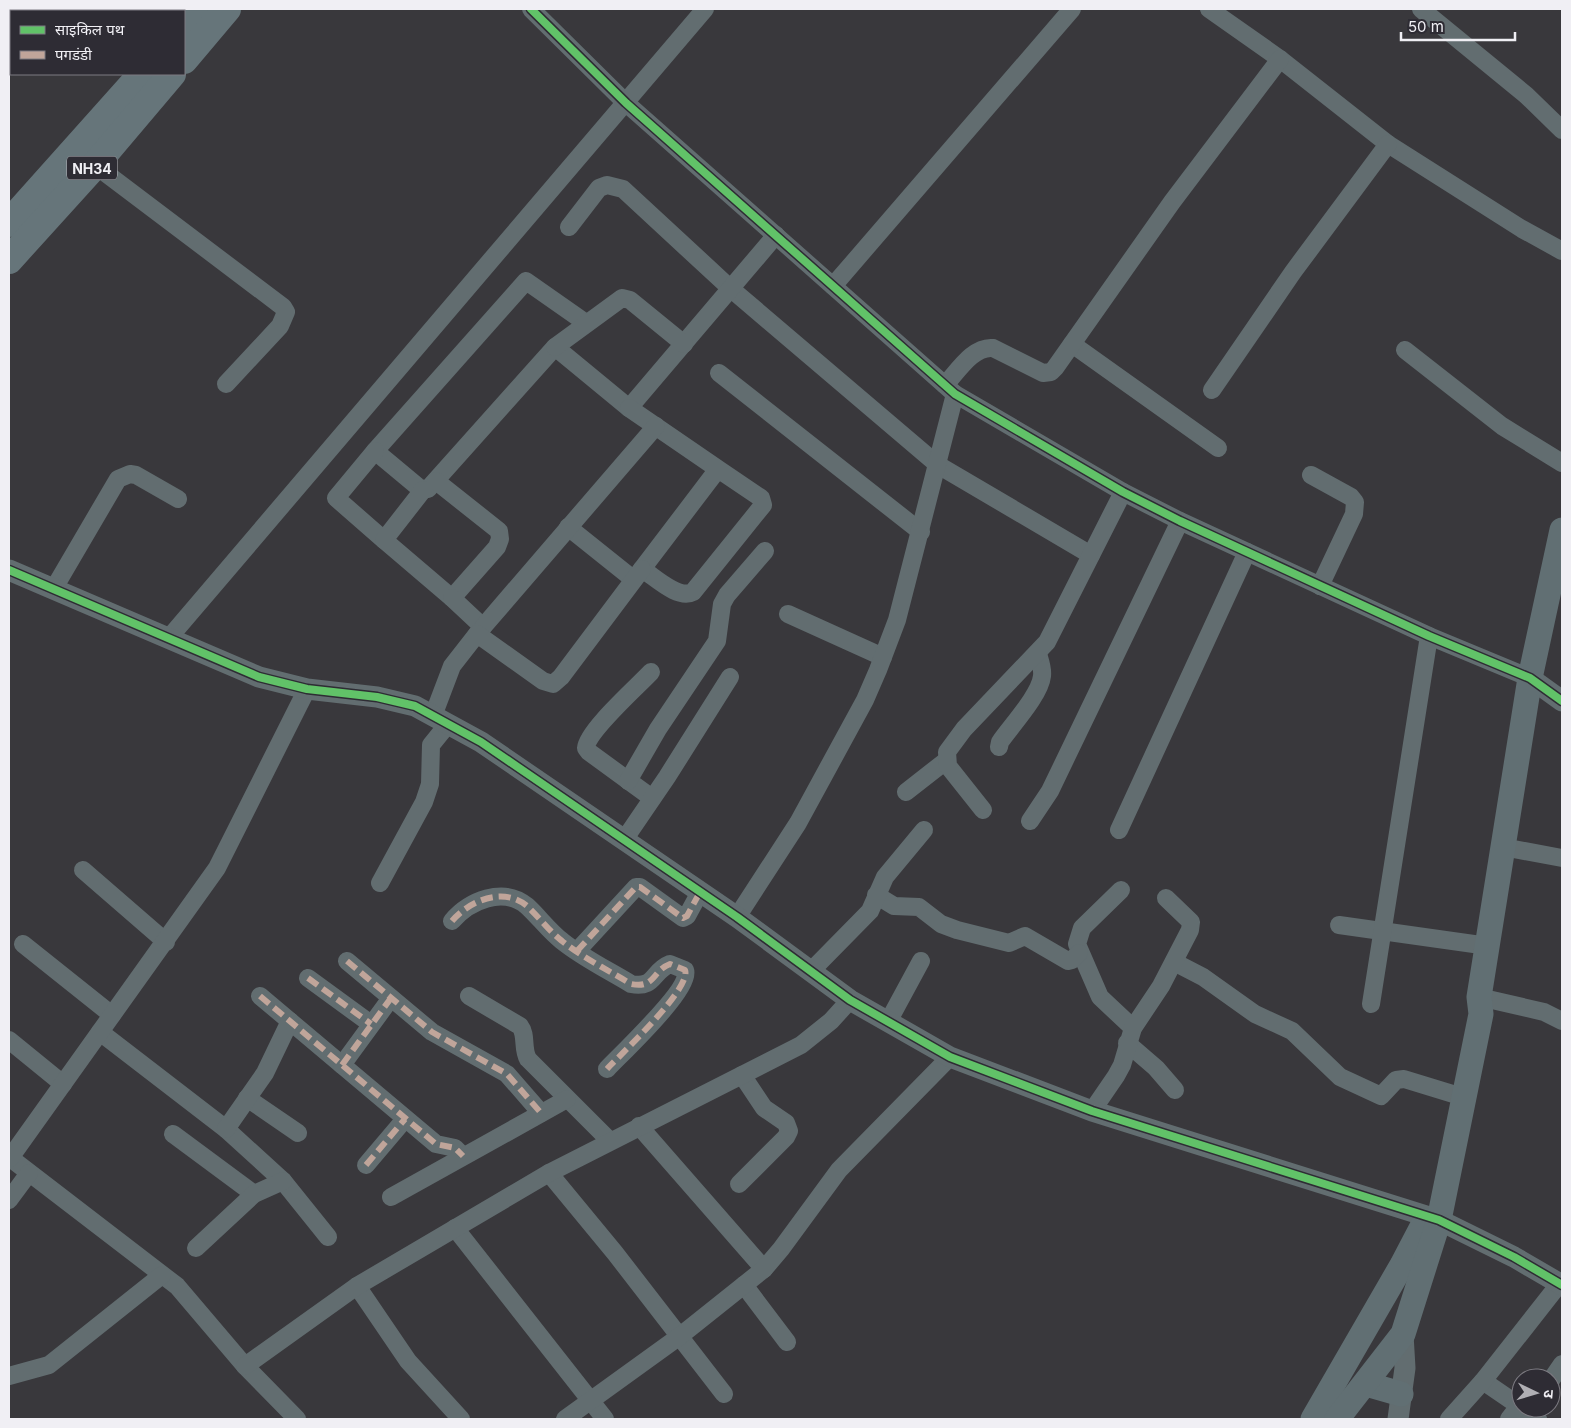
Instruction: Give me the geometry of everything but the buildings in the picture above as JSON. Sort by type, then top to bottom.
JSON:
[{"type":"highway","points":[[185,25],[215,10]]},
{"type":"highway","points":[[185,58],[215,10]]},
{"type":"highway","name":"NH34","points":[[56,190],[141,75]]},
{"type":"highway","name":"NH34","points":[[9,260],[22,221],[56,190],[95,165],[171,75]]},
{"type":"main road","points":[[1337,1419],[1403,1334],[1412,1270],[1433,1218],[1481,1014],[1479,997],[1530,678],[1562,530]]},
{"type":"main road","points":[[1433,1218],[1468,1010],[1479,997]]},
{"type":"main road","points":[[1313,1419],[1356,1344],[1412,1270]]},
{"type":"main road","points":[[1356,1344],[1384,1360]]},
{"type":"main road","points":[[1366,1384],[1401,1394]]},
{"type":"street","points":[[530,9],[626,103],[950,389],[1123,492],[1180,521],[1429,636],[1530,678],[1562,701]]},
{"type":"street","points":[[168,639],[705,9]]},
{"type":"street","points":[[1209,9],[1280,59],[1388,144],[1522,229],[1562,251]]},
{"type":"street","points":[[1422,9],[1526,95],[1562,130]]},
{"type":"street","points":[[834,286],[1066,11]]},
{"type":"street","points":[[737,918],[798,823],[865,700],[883,657],[897,620],[938,465],[950,389],[975,353],[985,348],[993,348],[1043,372],[1051,372],[1184,186],[1280,59]]},
{"type":"street","points":[[1212,390],[1293,272],[1388,144]]},
{"type":"street","points":[[95,165],[284,307],[286,312],[280,326],[226,384]]},
{"type":"street","points":[[569,227],[599,188],[607,185],[623,189],[730,288],[938,465],[1091,555]]},
{"type":"street","points":[[628,408],[776,235]]},
{"type":"street","points":[[586,323],[526,281],[375,451],[336,498],[452,598],[480,630],[543,681],[553,684],[561,677],[718,468]]},
{"type":"street","points":[[384,540],[429,485],[555,347],[616,300],[626,298],[684,344]]},
{"type":"street","points":[[1072,344],[1218,448]]},
{"type":"street","points":[[555,347],[628,408],[761,498],[763,505],[693,592],[687,595],[637,574],[568,527]]},
{"type":"street","points":[[1405,350],[1502,426],[1562,463]]},
{"type":"street","points":[[719,373],[921,532]]},
{"type":"street","points":[[380,883],[424,802],[430,784],[431,745],[440,720],[452,666],[480,630],[656,426]]},
{"type":"street","points":[[375,451],[499,531],[500,539],[497,547],[452,598]]},
{"type":"street","points":[[53,590],[118,479],[130,474],[136,475],[178,499]]},
{"type":"street","points":[[1311,475],[1351,497],[1355,502],[1354,514],[1320,586]]},
{"type":"street","points":[[983,810],[948,766],[947,760],[952,743],[1038,654],[1058,626],[1123,492]]},
{"type":"street","points":[[1030,821],[1050,791],[1180,521]]},
{"type":"street","points":[[628,781],[658,729],[717,641],[722,604],[727,595],[765,551]]},
{"type":"street","points":[[1119,830],[1247,552]]},
{"type":"street","points":[[9,570],[259,678],[307,689],[378,697],[415,706],[481,742],[700,892],[850,1000],[950,1057],[1092,1111],[1433,1218],[1514,1257],[1561,1284],[1483,1381],[1449,1419]]},
{"type":"street","points":[[788,614],[883,657]]},
{"type":"street","points":[[1371,1004],[1429,636]]},
{"type":"street","points":[[999,747],[1000,742],[1038,690],[1042,678],[1042,666],[1038,654]]},
{"type":"street","points":[[651,672],[604,719],[586,744],[589,752],[652,798]]},
{"type":"street","points":[[624,840],[730,678]]},
{"type":"street","points":[[297,1419],[245,1366],[190,1299],[162,1274],[10,1157],[166,942],[217,868],[307,689]]},
{"type":"street","points":[[906,792],[947,760]]},
{"type":"street","points":[[811,971],[870,911],[876,895],[897,861],[924,830]]},
{"type":"street","points":[[1503,847],[1562,858]]},
{"type":"street","points":[[83,870],[166,942]]},
{"type":"street","points":[[576,951],[636,887],[640,887],[683,918],[687,916],[700,892]]},
{"type":"street","points":[[1122,890],[1082,928],[1077,937],[1079,953],[1104,1003],[1175,1090]]},
{"type":"street","points":[[876,895],[894,906],[919,907],[941,924],[957,930],[1009,943],[1025,936],[1068,961],[1072,960],[1079,953]]},
{"type":"street","points":[[452,921],[468,905],[476,901],[490,897],[510,898],[527,906],[553,933],[576,951],[631,984],[649,983],[670,964],[685,970],[686,974],[664,1010],[607,1069]]},
{"type":"street","points":[[1092,1111],[1122,1065],[1130,1035],[1174,962],[1190,930],[1191,922],[1166,898]]},
{"type":"street","points":[[1339,925],[1488,946]]},
{"type":"street","points":[[23,944],[112,1015]]},
{"type":"street","points":[[347,961],[446,1041],[507,1074],[541,1113]]},
{"type":"street","points":[[888,1022],[921,961]]},
{"type":"street","points":[[1174,962],[1204,977],[1255,1014],[1292,1031],[1340,1077],[1374,1094],[1381,1096],[1396,1080],[1404,1079],[1453,1094]]},
{"type":"street","points":[[308,978],[371,1024]]},
{"type":"street","points":[[260,996],[436,1144],[455,1148],[463,1156]]},
{"type":"street","points":[[469,996],[520,1026],[523,1030],[524,1049],[528,1059],[610,1141]]},
{"type":"street","points":[[1479,997],[1544,1012],[1562,1021]]},
{"type":"street","points":[[342,1064],[391,998]]},
{"type":"street","points":[[245,1366],[357,1286],[549,1173],[801,1045],[818,1033],[850,1000]]},
{"type":"street","points":[[226,1129],[265,1074],[290,1021]]},
{"type":"street","points":[[100,1032],[226,1129],[283,1181],[328,1237]]},
{"type":"street","points":[[9,1040],[63,1084]]},
{"type":"street","points":[[565,1419],[680,1336],[764,1269],[781,1250],[839,1170],[950,1057]]},
{"type":"street","points":[[739,1184],[789,1131],[786,1123],[764,1108],[742,1075]]},
{"type":"street","points":[[247,1098],[298,1133]]},
{"type":"street","points":[[391,1197],[567,1099]]},
{"type":"street","points":[[366,1165],[405,1119]]},
{"type":"street","points":[[640,1126],[764,1269]]},
{"type":"street","points":[[173,1134],[254,1194]]},
{"type":"street","points":[[9,1200],[29,1173]]},
{"type":"street","points":[[549,1173],[680,1336],[724,1394]]},
{"type":"street","points":[[196,1248],[254,1194],[283,1181]]},
{"type":"street","points":[[455,1228],[605,1419]]},
{"type":"street","points":[[9,1376],[49,1365],[162,1274]]},
{"type":"street","points":[[744,1285],[786,1342]]},
{"type":"street","points":[[357,1286],[408,1362],[461,1419]]},
{"type":"street","points":[[1398,1419],[1405,1368],[1403,1334]]},
{"type":"street","points":[[1483,1381],[1511,1401]]},
{"type":"marked path","points":[[577,951],[636,887],[640,887],[683,918],[687,916],[700,892]]},
{"type":"marked path","points":[[452,921],[477,902],[487,898],[508,897],[518,900],[527,906],[553,933],[570,947],[631,984],[639,985],[649,982],[664,967],[670,964],[685,970],[684,979],[678,991],[667,1005],[640,1036],[607,1069]]},
{"type":"marked path","points":[[347,961],[432,1032],[507,1074],[541,1113]]},
{"type":"marked path","points":[[308,978],[371,1024]]},
{"type":"marked path","points":[[260,996],[436,1144],[455,1148],[463,1156]]},
{"type":"marked path","points":[[342,1065],[391,998]]},
{"type":"marked path","points":[[366,1165],[405,1119]]},
{"type":"cycle path","points":[[531,9],[626,103],[955,394],[1123,492],[1180,521],[1429,636],[1530,678],[1562,701]]},
{"type":"cycle path","points":[[9,570],[259,677],[307,689],[377,697],[415,706],[481,742],[737,917],[850,1000],[950,1057],[1092,1111],[1439,1220],[1514,1257],[1562,1285]]}]
